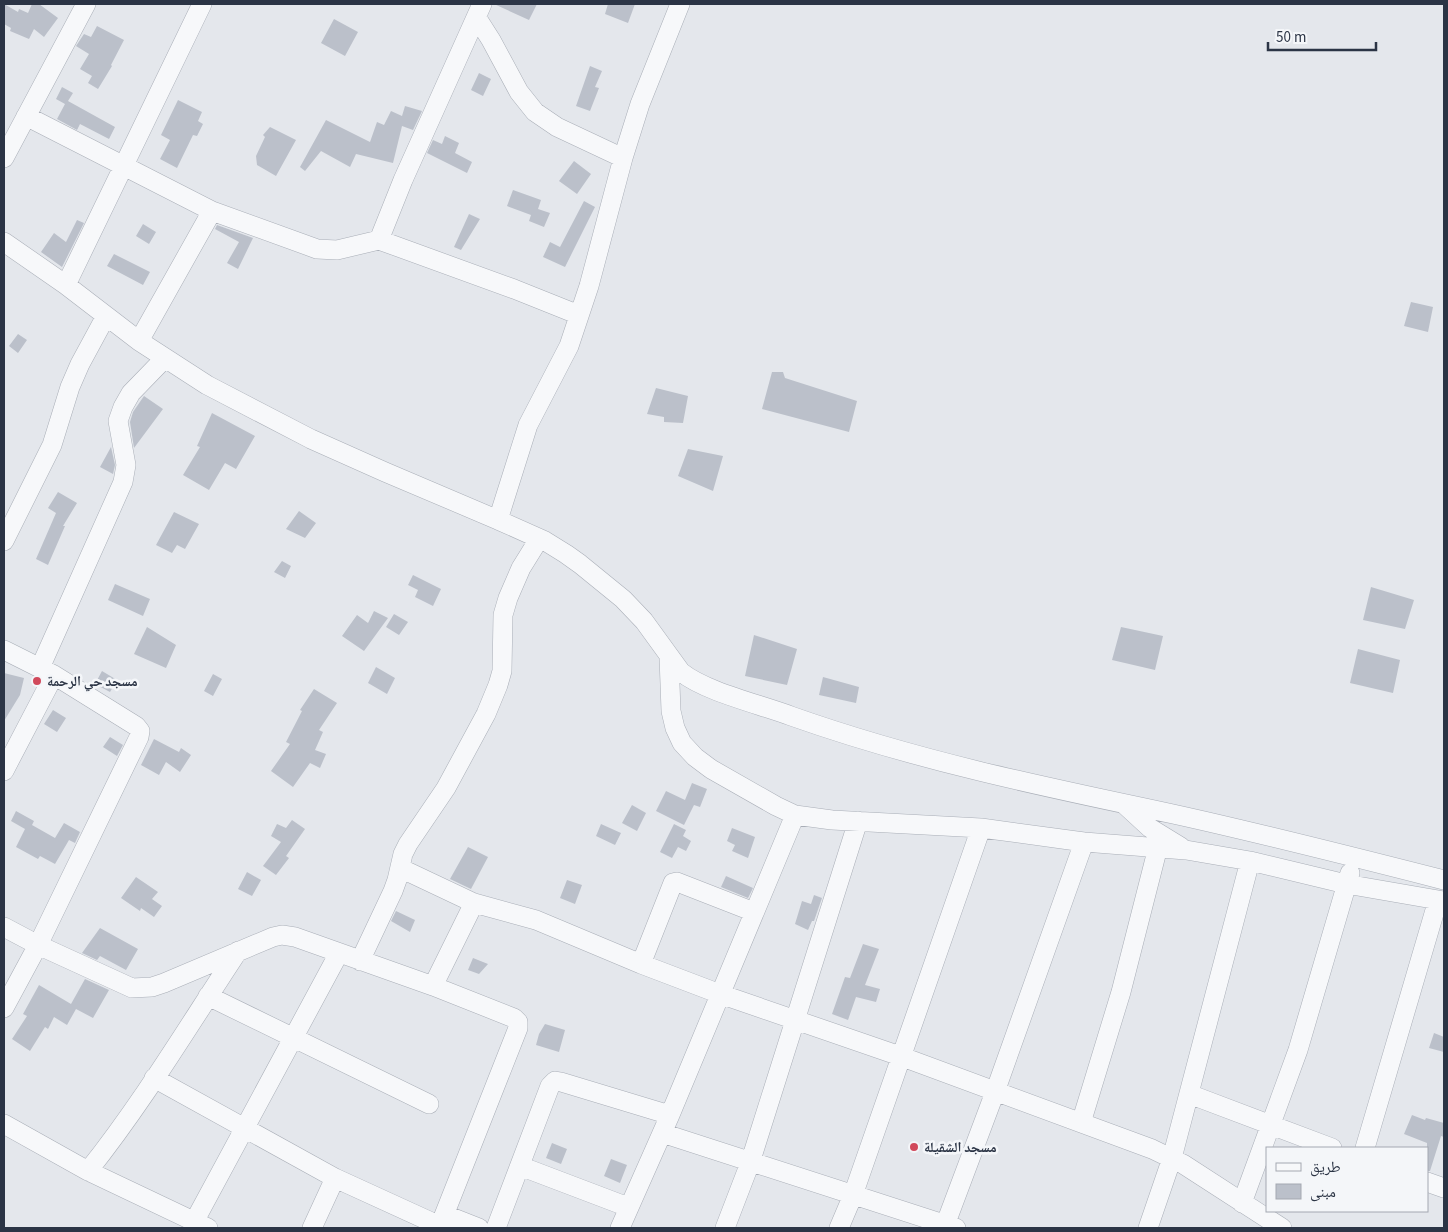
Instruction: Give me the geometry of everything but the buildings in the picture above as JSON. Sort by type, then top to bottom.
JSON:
[{"type":"street","points":[[4,158],[86,4]]},
{"type":"street","points":[[66,286],[202,4]]},
{"type":"street","points":[[498,520],[528,424],[569,346],[600,246],[623,158],[654,68],[680,4]]},
{"type":"street","points":[[480,11],[491,40],[520,92],[534,112],[556,127],[623,158]]},
{"type":"street","points":[[378,240],[407,171],[480,11]]},
{"type":"street","points":[[26,116],[122,167],[212,211],[317,249],[337,250],[378,240],[514,289],[579,315]]},
{"type":"street","points":[[139,341],[212,211]]},
{"type":"street","points":[[5,245],[66,286],[164,359],[247,407],[385,472],[539,538],[580,564],[635,609],[669,657],[681,672],[691,680],[821,726],[1004,778],[1250,832],[1444,880]]},
{"type":"street","points":[[4,541],[52,445],[70,387],[106,316]]},
{"type":"street","points":[[4,771],[47,672],[123,482],[126,464],[118,421],[123,407],[131,393],[164,359]]},
{"type":"street","points":[[360,961],[393,892],[403,854],[408,844],[446,788],[495,694],[502,670],[502,632],[506,606],[521,568],[539,538]]},
{"type":"street","points":[[4,650],[47,672],[136,726],[140,731],[139,737],[38,945],[4,1008]]},
{"type":"street","points":[[669,657],[671,711],[675,728],[682,743],[695,757],[711,769],[795,815],[832,820],[981,828],[1084,842],[1186,850],[1250,861],[1346,884],[1441,900],[1365,1147]]},
{"type":"street","points":[[1125,805],[1150,828],[1186,850]]},
{"type":"street","points":[[620,1228],[670,1115],[795,815]]},
{"type":"street","points":[[725,1228],[750,1163],[858,821]]},
{"type":"street","points":[[839,1228],[853,1195],[981,828]]},
{"type":"street","points":[[662,1133],[949,1227],[1084,842]]},
{"type":"street","points":[[1081,1122],[1121,992],[1158,847]]},
{"type":"street","points":[[1242,1203],[1303,1035],[1355,858]]},
{"type":"street","points":[[1148,1228],[1172,1158],[1250,861]]},
{"type":"street","points":[[400,868],[474,903],[536,920],[640,964],[720,994],[900,1056],[1152,1149],[1195,1172],[1281,1228]]},
{"type":"street","points":[[640,964],[673,883],[677,882],[754,912]]},
{"type":"street","points":[[432,986],[474,903]]},
{"type":"street","points":[[4,927],[38,945],[132,988],[141,989],[164,984],[282,935],[295,937],[432,986],[514,1018],[518,1022],[518,1028],[442,1223]]},
{"type":"street","points":[[88,1170],[111,1141],[238,952]]},
{"type":"street","points":[[4,1124],[88,1170],[201,1225],[245,1128],[339,953]]},
{"type":"street","points":[[208,996],[429,1104]]},
{"type":"street","points":[[154,1078],[335,1178],[442,1223],[479,1228]]},
{"type":"street","points":[[496,1228],[550,1086],[554,1081],[670,1115]]},
{"type":"street","points":[[1189,1094],[1329,1147]]},
{"type":"street","points":[[520,1166],[628,1207]]},
{"type":"street","points":[[312,1228],[335,1178]]},
{"type":"street","points":[[1428,1182],[1444,1188]]},
{"type":"place","name":"مسجد حي الرحمة","points":[[37,681]]},
{"type":"place","name":"مسجد الشقيلة","points":[[914,1147]]}]
